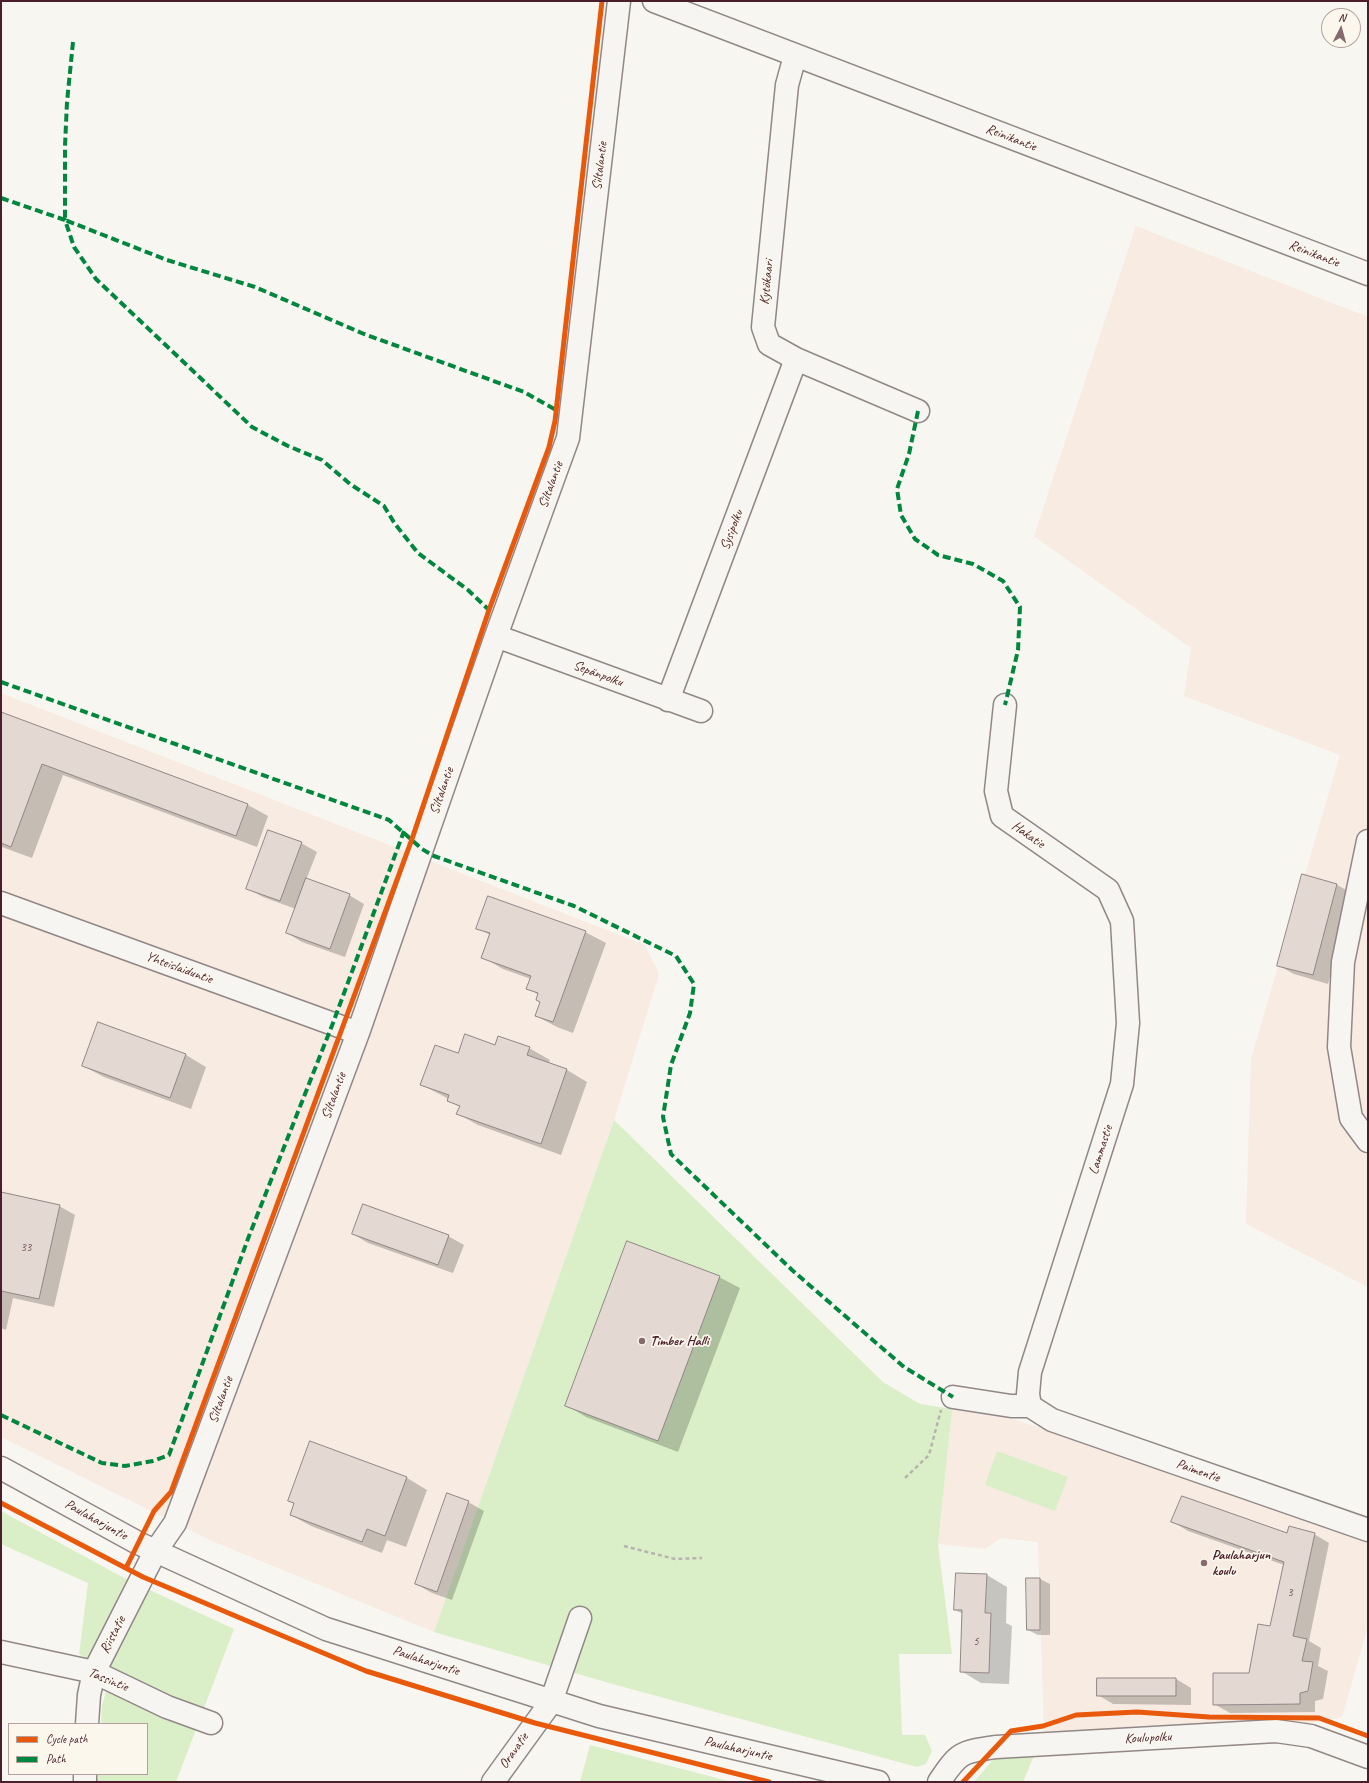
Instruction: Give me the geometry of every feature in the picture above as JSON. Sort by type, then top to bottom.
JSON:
[{"type":"street","name":"Siltalantie","points":[[156,1552],[175,1523],[358,1033],[496,636],[568,438],[619,1]]},
{"type":"street","name":"Reinikantie","points":[[654,1],[1368,274]]},
{"type":"street","name":"Kytökaari","points":[[795,56],[787,85],[763,327],[769,344],[796,359],[918,412]]},
{"type":"street","name":"Sysipolku","points":[[668,700],[796,359]]},
{"type":"street","name":"Sepänpolku","points":[[496,636],[701,711]]},
{"type":"street","name":"Hakatie","points":[[1005,705],[996,791],[1002,816],[1108,890]]},
{"type":"street","points":[[1368,841],[1343,962],[1339,1047],[1352,1118],[1368,1141]]},
{"type":"street","name":"Lammastie","points":[[1030,1406],[1028,1394],[1030,1372],[1122,1084],[1128,1023],[1122,921],[1108,890]]},
{"type":"street","name":"Yhteislaiduntie","points":[[1,903],[358,1033]]},
{"type":"street","points":[[953,1397],[1011,1406],[1030,1406]]},
{"type":"street","name":"Paimentie","points":[[1030,1406],[1052,1420],[1368,1530]]},
{"type":"street","name":"Paulaharjuntie","points":[[1,1468],[156,1552],[326,1629],[550,1702],[599,1716],[878,1782]]},
{"type":"street","name":"Riistatie","points":[[87,1723],[89,1695],[94,1672],[156,1552]]},
{"type":"street","name":"Oravatie","points":[[493,1782],[550,1702],[580,1618]]},
{"type":"street","name":"Tassintie","points":[[1,1652],[94,1672],[167,1706],[211,1723]]},
{"type":"street","name":"Koulupolku","points":[[939,1782],[954,1760],[969,1751],[996,1747],[1276,1732],[1311,1736],[1368,1757]]},
{"type":"path","points":[[906,1478],[930,1455],[936,1434],[938,1416],[944,1403],[953,1397]]},
{"type":"path","points":[[624,1546],[675,1559],[702,1558]]},
{"type":"shaded area","points":[[1136,226],[1368,317],[1368,1287],[1246,1224],[1251,1059],[1340,755],[1184,696],[1191,648],[1034,536]]},
{"type":"shaded area","points":[[1,693],[645,945],[659,974],[614,1120],[434,1632],[212,1541],[1,1437]]},
{"type":"shaded area","name":"Paulaharjun koulu","points":[[952,1409],[996,1414],[1131,1456],[1368,1543],[1368,1626],[1342,1717],[1303,1725],[1044,1732],[1038,1542],[1001,1538],[985,1549],[938,1544]]},
{"type":"green space","points":[[614,1120],[883,1382],[920,1404],[952,1409],[938,1544],[952,1654],[899,1654],[902,1735],[925,1735],[932,1751],[926,1764],[917,1767],[609,1683],[434,1632]]},
{"type":"green space","points":[[997,1451],[1068,1477],[1055,1511],[985,1485]]},
{"type":"green space","points":[[1,1511],[126,1579],[234,1629],[176,1782],[97,1782],[98,1775],[148,1775],[148,1723],[101,1723],[102,1706],[111,1673],[79,1654],[88,1583],[1,1544]]},
{"type":"green space","points":[[590,1745],[732,1782],[580,1782]]},
{"type":"green space","points":[[1036,1751],[1023,1782],[974,1782],[997,1755]]},
{"type":"building","points":[[1,712],[248,804],[236,836],[42,764],[11,847],[1,843]]},
{"type":"building","points":[[268,830],[302,842],[280,901],[246,889]]},
{"type":"building","points":[[1302,874],[1337,884],[1313,975],[1277,966]]},
{"type":"building","points":[[306,878],[350,894],[330,949],[286,933]]},
{"type":"building","points":[[488,896],[586,931],[553,1022],[535,1016],[540,1002],[536,1000],[538,993],[526,989],[531,976],[481,958],[490,933],[476,929]]},
{"type":"building","points":[[98,1022],[186,1054],[170,1098],[82,1066]]},
{"type":"building","points":[[465,1034],[495,1045],[498,1036],[530,1047],[527,1055],[567,1069],[541,1144],[456,1114],[460,1106],[447,1101],[449,1095],[420,1085],[435,1045],[458,1053]]},
{"type":"building","points":[[1,1192],[60,1205],[39,1299],[1,1291]]},
{"type":"building","points":[[363,1204],[449,1235],[438,1265],[352,1234]]},
{"type":"building","name":"Timber Halli","points":[[627,1241],[720,1276],[658,1441],[565,1406]]},
{"type":"building","points":[[310,1441],[407,1477],[385,1536],[367,1529],[362,1542],[290,1515],[294,1503],[288,1501]]},
{"type":"building","points":[[447,1493],[469,1501],[437,1592],[415,1584]]},
{"type":"building","points":[[1182,1496],[1287,1533],[1289,1526],[1315,1533],[1293,1636],[1307,1639],[1302,1661],[1313,1662],[1308,1691],[1300,1693],[1300,1704],[1213,1705],[1213,1673],[1249,1673],[1258,1624],[1270,1626],[1284,1562],[1171,1522]]},
{"type":"building","points":[[956,1573],[987,1574],[985,1613],[991,1613],[989,1673],[960,1672],[962,1610],[954,1610]]},
{"type":"building","points":[[1026,1578],[1040,1578],[1040,1630],[1027,1630]]},
{"type":"building","points":[[1097,1678],[1176,1678],[1176,1696],[1097,1696]]},
{"type":"marked path","points":[[73,42],[67,102],[65,146],[65,220],[167,260],[255,287],[364,334],[524,392],[556,410]]},
{"type":"marked path","points":[[1,198],[65,220],[74,247],[96,279],[252,427],[288,446],[322,460],[350,484],[384,506],[395,524],[418,553],[468,590],[489,610]]},
{"type":"marked path","points":[[918,411],[909,454],[897,489],[901,515],[915,539],[938,555],[973,564],[1003,581],[1020,607],[1018,650],[1005,705]]},
{"type":"marked path","points":[[1,682],[389,820],[422,849],[434,856],[574,906],[676,956],[694,984],[690,1013],[671,1065],[663,1117],[671,1154],[792,1270],[904,1367],[953,1397]]},
{"type":"marked path","points":[[1,1415],[102,1463],[125,1466],[153,1461],[169,1455],[249,1236],[333,1023],[404,831]]},
{"type":"cycle path","points":[[126,1568],[154,1511],[171,1492],[412,839],[489,610],[549,447],[555,421],[602,1]]},
{"type":"cycle path","points":[[1,1503],[143,1577],[366,1671],[535,1723],[769,1782]]},
{"type":"cycle path","points":[[963,1782],[1011,1731],[1043,1726],[1076,1715],[1137,1712],[1209,1717],[1319,1718],[1368,1736]]},
{"type":"place","name":"Timber Halli","points":[[642,1341]]},
{"type":"place","name":"Paulaharjun koulu","points":[[1204,1563]]}]
